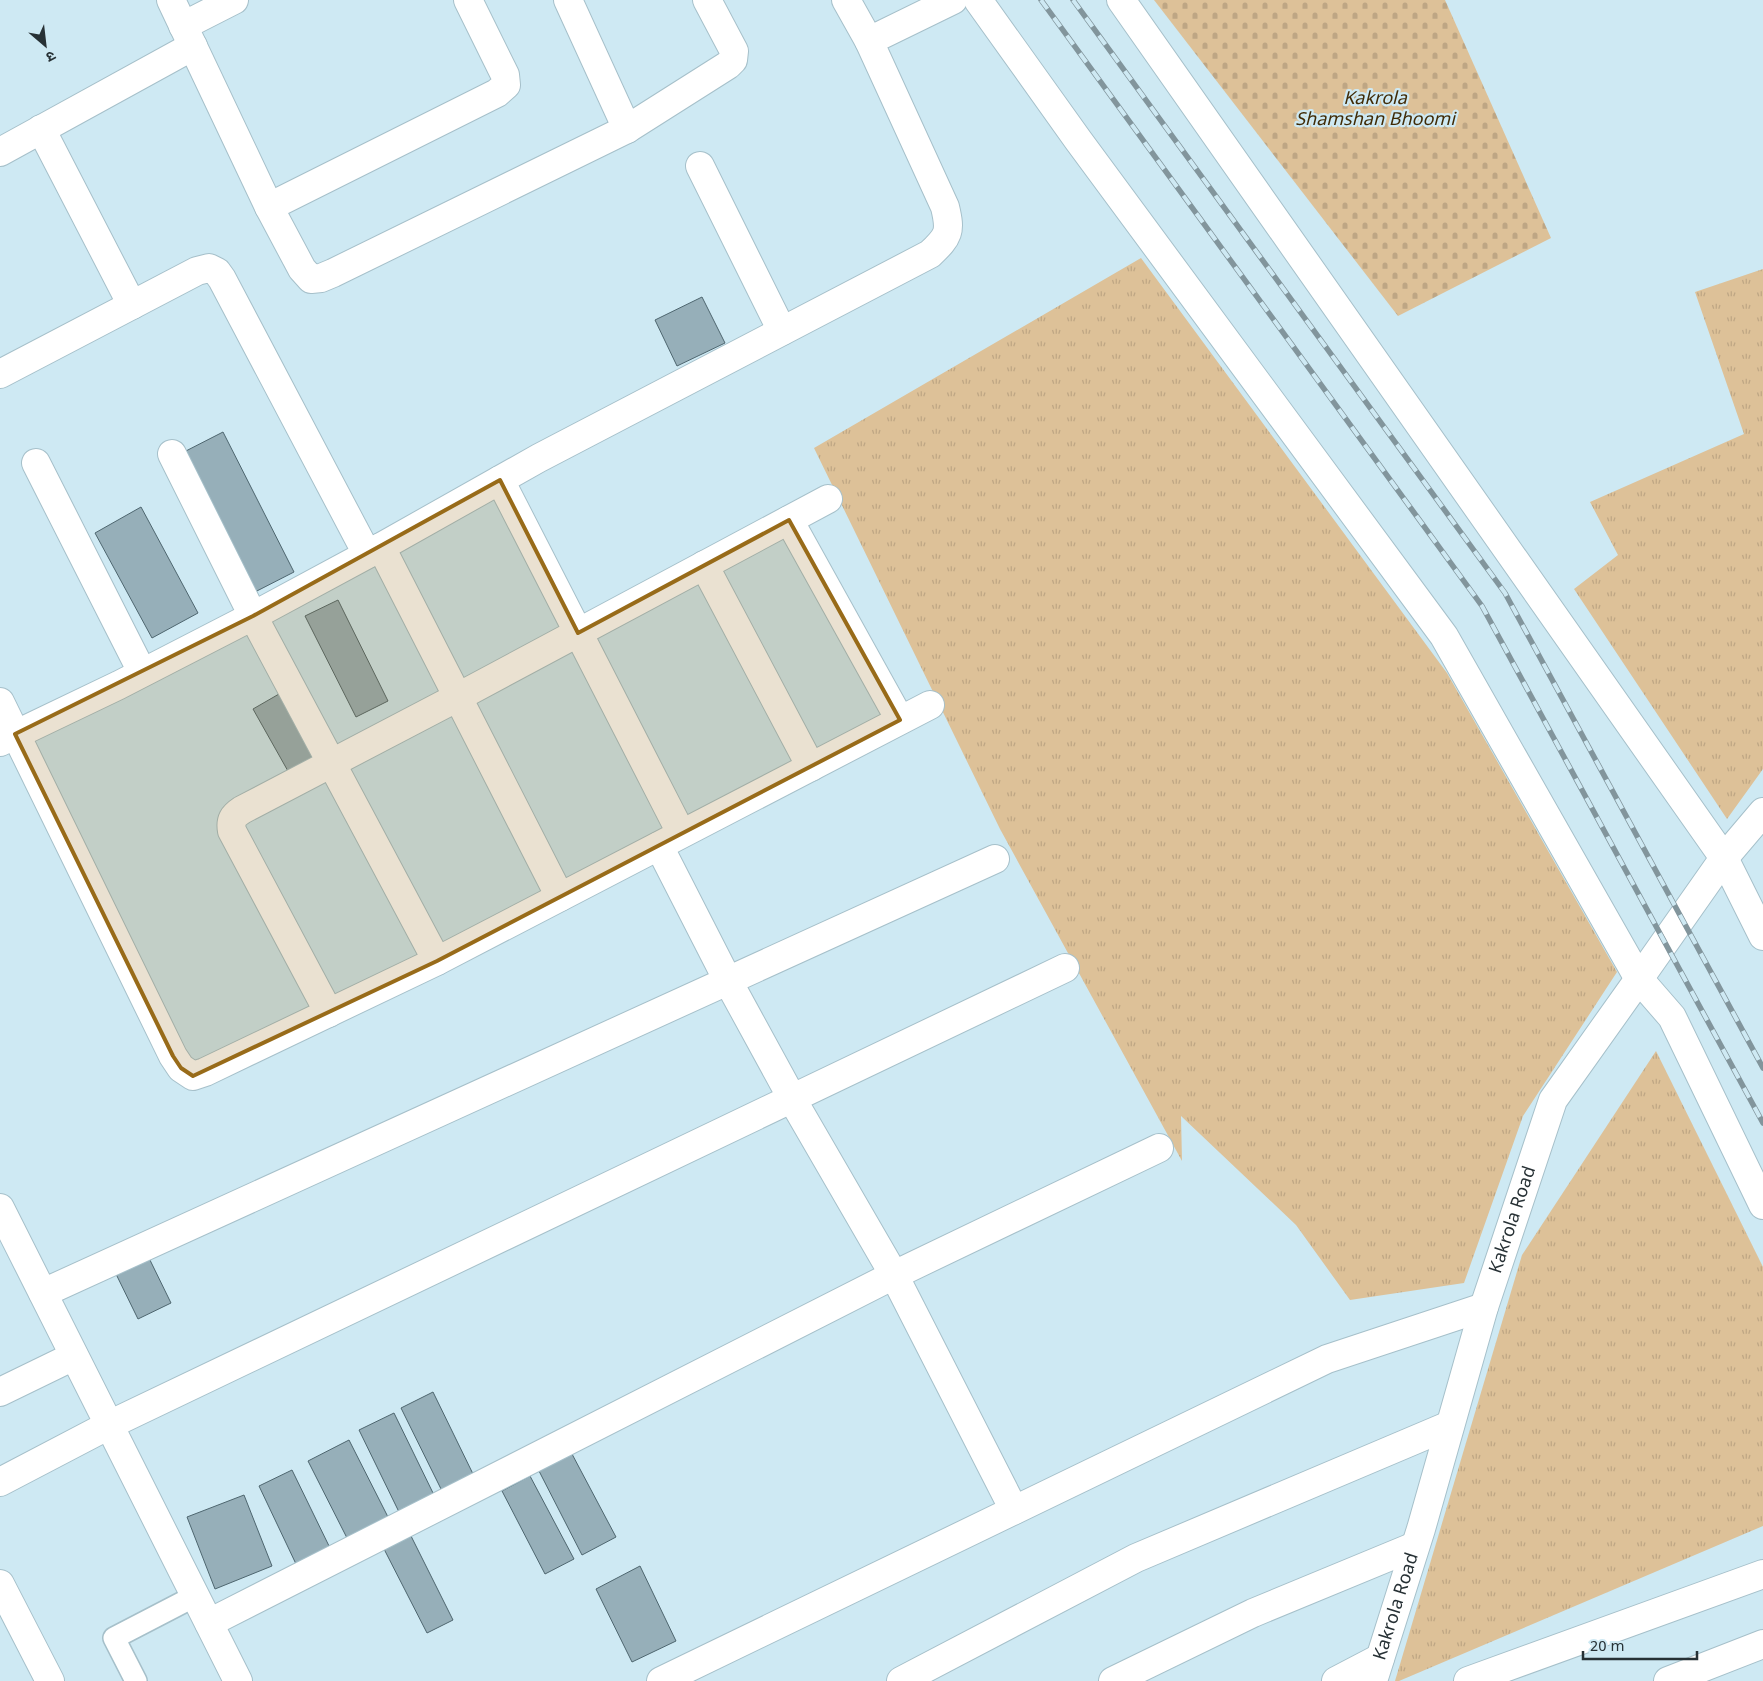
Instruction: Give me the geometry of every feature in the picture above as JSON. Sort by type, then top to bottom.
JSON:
[{"type":"street","points":[[171,0],[269,207],[302,270],[311,279],[321,278],[628,129],[728,66],[734,60],[734,51],[707,0]]},
{"type":"street","points":[[0,152],[41,129],[188,36],[234,0]]},
{"type":"street","points":[[269,207],[497,93],[506,85],[505,75],[468,0]]},
{"type":"street","points":[[568,0],[628,129]]},
{"type":"street","points":[[8,738],[253,616],[548,453],[930,254],[943,242],[950,226],[945,207],[868,41],[846,0]]},
{"type":"street","points":[[868,41],[953,0]]},
{"type":"street","points":[[978,0],[1078,140],[1444,636],[1639,979],[1672,1017],[1763,1205]]},
{"type":"street","points":[[1121,0],[1724,858],[1763,936]]},
{"type":"street","points":[[41,129],[132,305]]},
{"type":"street","points":[[700,166],[782,331]]},
{"type":"street","points":[[0,374],[198,271],[209,268],[217,272],[458,697],[560,896]]},
{"type":"street","points":[[172,454],[253,616],[437,961]]},
{"type":"street","points":[[36,463],[142,672]]},
{"type":"street","points":[[500,480],[578,633],[670,839],[728,980],[894,1275],[1014,1510]]},
{"type":"street","points":[[329,1013],[232,831],[231,823],[234,815],[828,499]]},
{"type":"street","points":[[789,520],[900,720]]},
{"type":"street","points":[[704,565],[811,766]]},
{"type":"street","points":[[0,702],[8,738],[173,1056],[181,1068],[193,1076],[437,961],[930,705]]},
{"type":"street","name":"Kakrola Road","points":[[1377,1670],[1484,1307],[1553,1100],[1724,858],[1763,812]]},
{"type":"street","points":[[42,1293],[996,859]]},
{"type":"street","points":[[0,1482],[109,1425],[1065,968]]},
{"type":"street","points":[[209,1623],[894,1275],[1160,1148]]},
{"type":"street","points":[[0,1208],[238,1681]]},
{"type":"street","points":[[661,1681],[1327,1359],[1484,1307]]},
{"type":"street","points":[[0,1392],[74,1356]]},
{"type":"street","points":[[901,1681],[1136,1558],[1450,1425]]},
{"type":"street","points":[[1113,1681],[1253,1612],[1415,1546]]},
{"type":"street","points":[[1468,1681],[1763,1574]]},
{"type":"street","points":[[0,1584],[42,1678]]},
{"type":"street","points":[[1668,1681],[1763,1644]]},
{"type":"street","points":[[1336,1681],[1377,1670]]},
{"type":"lane","points":[[136,1681],[114,1638],[195,1596]]},
{"type":"highlighted area","points":[[500,480],[578,633],[789,520],[900,720],[437,961],[193,1076],[181,1068],[173,1056],[15,734],[253,616]]},
{"type":"green space","name":"Kakrola Shamshan Bhoomi","points":[[1154,0],[1445,0],[1551,238],[1398,316]]},
{"type":"green space","points":[[1141,258],[1447,673],[1617,972],[1523,1116],[1464,1283],[1350,1300],[1296,1225],[1181,1116],[1182,1161],[1000,829],[814,448]]},
{"type":"green space","points":[[1763,269],[1763,769],[1727,819],[1574,589],[1618,555],[1590,502],[1744,434],[1695,292]]},
{"type":"green space","points":[[1656,1051],[1763,1267],[1763,1526],[1399,1681],[1395,1681],[1522,1255]]},
{"type":"building","points":[[702,297],[725,343],[677,366],[655,320]]},
{"type":"building","points":[[223,432],[294,572],[251,594],[180,454]]},
{"type":"building","points":[[141,507],[198,613],[152,638],[95,533]]},
{"type":"building","points":[[338,600],[388,701],[356,717],[305,616]]},
{"type":"building","points":[[279,694],[318,766],[293,780],[253,709]]},
{"type":"building","points":[[148,1256],[171,1303],[138,1319],[115,1272]]},
{"type":"building","points":[[433,1392],[474,1476],[442,1491],[401,1408]]},
{"type":"building","points":[[394,1413],[434,1495],[399,1512],[359,1430]]},
{"type":"building","points":[[349,1440],[388,1517],[347,1538],[308,1461]]},
{"type":"building","points":[[572,1454],[616,1537],[582,1555],[539,1471]]},
{"type":"building","points":[[292,1470],[330,1548],[296,1564],[259,1486]]},
{"type":"building","points":[[530,1476],[574,1559],[545,1574],[502,1491]]},
{"type":"building","points":[[244,1495],[272,1566],[215,1589],[187,1517]]},
{"type":"building","points":[[411,1536],[453,1620],[427,1633],[384,1549]]},
{"type":"building","points":[[640,1566],[676,1641],[632,1662],[596,1589]]},
{"type":"railway","points":[[1041,0],[1482,606],[1763,1123]]},
{"type":"railway","points":[[1073,0],[1505,593],[1763,1068]]}]
